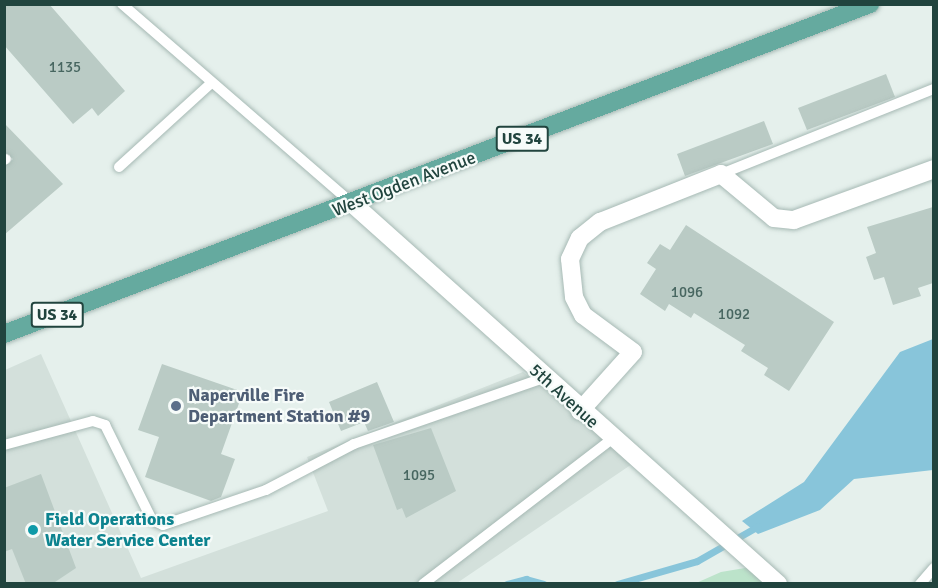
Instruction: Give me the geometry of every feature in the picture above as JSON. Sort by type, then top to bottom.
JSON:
[{"type":"main road","name":"West Ogden Avenue","points":[[4,334],[354,205],[870,4]]},
{"type":"street","points":[[580,411],[633,352],[583,315],[574,297],[570,259],[580,238],[629,207],[721,174],[774,218],[794,220],[933,169]]},
{"type":"street","name":"5th Avenue","points":[[354,205],[580,411],[778,584]]},
{"type":"lane","points":[[122,4],[209,85],[354,205]]},
{"type":"lane","points":[[119,167],[209,85]]},
{"type":"lane","points":[[721,174],[933,89]]},
{"type":"lane","points":[[4,445],[93,421],[105,425],[152,520],[163,525],[266,490],[354,444],[544,378]]},
{"type":"lane","points":[[423,584],[612,439]]},
{"type":"lane","points":[[920,584],[933,568]]},
{"type":"shaded area","points":[[41,354],[141,578],[328,511],[307,457],[523,372],[635,462],[457,583],[5,584],[5,370]]},
{"type":"green space","points":[[751,567],[773,584],[694,584],[721,572]]},
{"type":"water","points":[[933,339],[933,470],[854,479],[820,510],[758,534],[742,521],[804,482],[900,352]]},
{"type":"building","points":[[4,4],[49,4],[125,91],[98,116],[92,108],[73,124],[4,45]]},
{"type":"building","points":[[886,74],[895,97],[807,130],[798,108]]},
{"type":"building","points":[[764,121],[773,144],[685,176],[677,154]]},
{"type":"building","points":[[4,123],[63,184],[4,235],[4,167],[13,159],[4,152]]},
{"type":"building","points":[[933,207],[933,283],[918,288],[921,296],[893,305],[884,277],[874,280],[866,257],[876,253],[867,227]]},
{"type":"building","points":[[686,225],[834,322],[789,391],[764,375],[768,368],[741,351],[745,345],[694,313],[691,318],[669,304],[665,311],[640,294],[656,269],[647,263],[660,244],[670,250]]},
{"type":"building","points":[[162,364],[243,392],[221,454],[235,459],[221,497],[211,501],[145,477],[159,437],[138,430]]},
{"type":"building","points":[[377,382],[394,422],[368,431],[364,422],[341,431],[329,402]]},
{"type":"building","points":[[431,428],[456,491],[406,518],[402,508],[397,510],[373,445]]},
{"type":"building","name":"Field Operations Water Service Center","points":[[41,474],[76,568],[52,584],[26,584],[12,549],[4,552],[4,488]]},
{"type":"waterway","points":[[617,584],[697,561],[758,526]]},
{"type":"waterway","points":[[507,584],[526,579],[543,584]]},
{"type":"place","name":"Naperville Fire Department Station #9","points":[[176,406]]},
{"type":"place","name":"Field Operations Water Service Center","points":[[33,530]]}]
